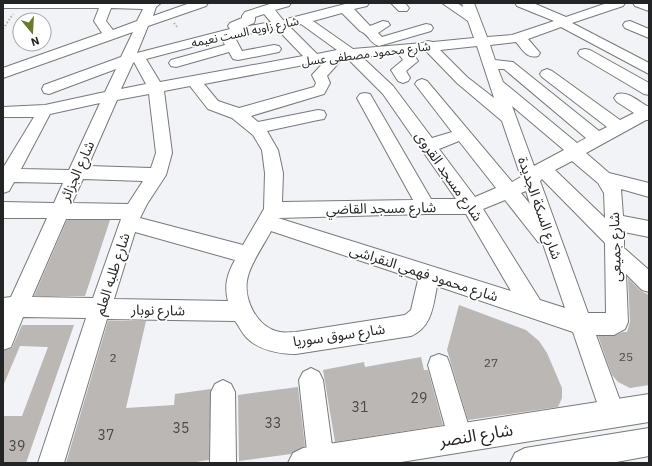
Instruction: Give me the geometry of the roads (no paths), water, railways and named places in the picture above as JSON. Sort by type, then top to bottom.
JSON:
[{"type":"main road","name":"شارع النصر","points":[[312,462],[649,408]]},
{"type":"main road","points":[[524,463],[649,442]]},
{"type":"street","points":[[3,73],[202,3]]},
{"type":"street","points":[[274,49],[239,56],[236,55],[233,47],[232,33],[236,24],[248,21],[250,19],[248,16],[249,15],[285,3]]},
{"type":"street","points":[[448,3],[473,9]]},
{"type":"street","points":[[521,3],[550,7],[564,23],[649,69]]},
{"type":"street","name":"شارع محمود مصطفى عسل","points":[[3,112],[24,112],[52,108],[314,59],[428,45],[519,38],[619,3]]},
{"type":"street","points":[[639,3],[649,7]]},
{"type":"street","points":[[3,4],[153,4]]},
{"type":"street","points":[[107,4],[100,21],[110,35]]},
{"type":"street","name":"شارع الجزائر","points":[[3,339],[10,307],[59,212],[110,96],[132,58],[142,23],[153,4]]},
{"type":"street","points":[[354,5],[365,28]]},
{"type":"street","name":"شارع زاويه الست نعيمه","points":[[50,89],[132,58],[232,33],[281,26],[354,5]]},
{"type":"street","points":[[268,9],[281,26],[314,59]]},
{"type":"street","name":"شارع السكة الجديدة","points":[[473,9],[489,64],[508,118],[537,174],[555,248],[613,414]]},
{"type":"street","name":"شارع مسجد القروى","points":[[304,20],[351,54],[388,90],[471,206],[533,309]]},
{"type":"street","points":[[379,42],[370,32],[383,25]]},
{"type":"street","points":[[630,25],[649,34]]},
{"type":"street","points":[[238,114],[319,90],[322,83],[319,77],[320,73],[336,58],[351,54],[379,42],[426,28]]},
{"type":"street","points":[[264,29],[282,65]]},
{"type":"street","points":[[519,38],[533,53]]},
{"type":"street","points":[[428,45],[462,80],[508,118]]},
{"type":"street","points":[[176,63],[233,47]]},
{"type":"street","points":[[171,48],[176,63],[188,82],[214,105],[238,114],[256,128],[270,150],[274,173],[270,216]]},
{"type":"street","points":[[401,48],[411,61],[398,70],[403,78]]},
{"type":"street","points":[[584,53],[649,90]]},
{"type":"street","points":[[132,58],[156,88]]},
{"type":"street","points":[[5,179],[52,108],[50,89],[34,62]]},
{"type":"street","points":[[489,64],[508,64],[598,139]]},
{"type":"street","points":[[547,74],[619,127]]},
{"type":"street","points":[[422,84],[555,248]]},
{"type":"street","name":"شارع جميعى","points":[[497,84],[604,178],[613,192],[618,322],[614,324],[581,324]]},
{"type":"street","name":"شارع طلبه العلم","points":[[51,463],[131,218],[157,175],[164,153],[156,88]]},
{"type":"street","points":[[364,98],[426,206]]},
{"type":"street","points":[[622,98],[648,113]]},
{"type":"street","name":"شارع مسجد القاضي","points":[[270,216],[426,206],[471,206],[523,185],[537,174],[574,152],[648,113]]},
{"type":"street","points":[[256,128],[318,115]]},
{"type":"street","points":[[428,146],[463,134]]},
{"type":"street","points":[[5,179],[76,174],[157,175]]},
{"type":"street","points":[[537,174],[614,237],[649,282]]},
{"type":"street","points":[[604,178],[649,190]]},
{"type":"street","points":[[3,210],[59,212],[131,218],[248,255]]},
{"type":"street","name":"شارع سوق سوريا","points":[[270,216],[238,274],[236,291],[241,311],[254,330],[266,338],[280,343],[296,343],[411,324],[420,315],[429,275]]},
{"type":"street","name":"شارع محمود فهمي النقراشى","points":[[270,216],[429,275],[581,324]]},
{"type":"street","points":[[614,237],[649,229]]},
{"type":"street","name":"شارع نوبار","points":[[10,307],[241,311]]},
{"type":"street","points":[[440,365],[460,438]]},
{"type":"street","points":[[311,380],[312,462]]},
{"type":"street","points":[[223,392],[223,463]]}]
